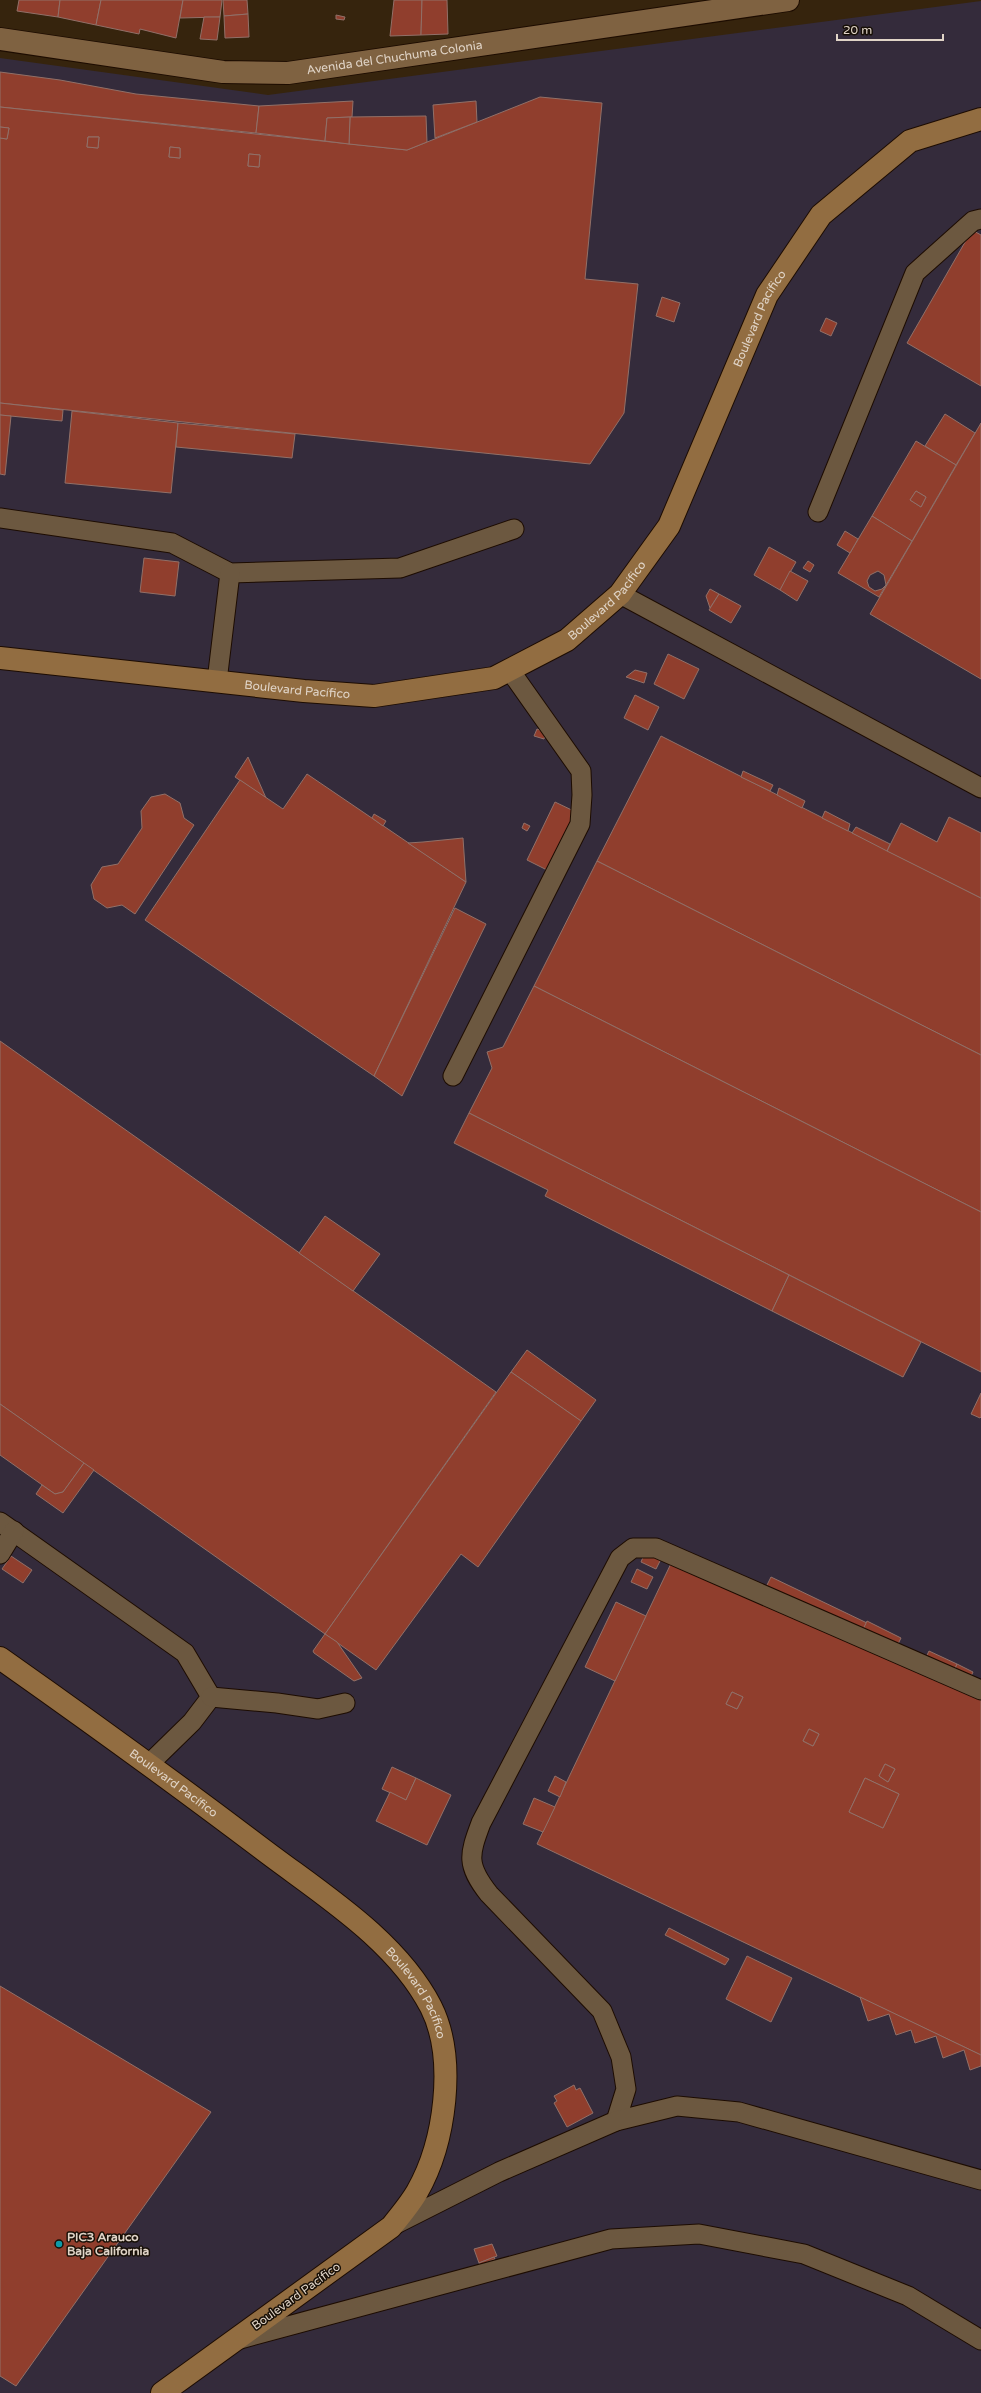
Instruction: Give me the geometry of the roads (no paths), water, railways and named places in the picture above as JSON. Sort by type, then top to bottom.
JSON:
[{"type":"main road","name":"Boulevard Pacífico","points":[[0,658],[374,696],[494,678],[567,640],[620,594],[669,526],[767,295],[821,215],[910,141],[981,119]]},
{"type":"main road","name":"Boulevard Pacífico","points":[[0,1658],[149,1764],[359,1922],[399,1961],[431,2008],[443,2045],[446,2090],[436,2150],[417,2192],[391,2227],[162,2393]]},
{"type":"street","name":"Avenida del Chuchuma Colonia","points":[[0,39],[223,72],[288,73],[788,0]]},
{"type":"lane","points":[[818,512],[916,273],[973,221],[981,219]]},
{"type":"lane","points":[[0,518],[172,543],[230,573],[400,568],[514,529]]},
{"type":"lane","points":[[217,681],[230,573]]},
{"type":"lane","points":[[620,594],[981,788]]},
{"type":"lane","points":[[453,1076],[580,824],[582,796],[581,771],[509,669]]},
{"type":"lane","points":[[0,1554],[7,1526],[185,1653],[211,1697]]},
{"type":"lane","points":[[616,2122],[626,2089],[621,2057],[602,2011],[484,1888],[475,1876],[471,1851],[481,1823],[620,1558],[633,1548],[656,1548],[981,1690]]},
{"type":"lane","points":[[211,1697],[277,1702],[318,1709],[345,1703]]},
{"type":"lane","points":[[149,1764],[192,1722],[211,1697]]},
{"type":"lane","points":[[391,2227],[499,2172],[616,2122],[677,2106],[739,2112],[981,2180]]},
{"type":"lane","points":[[234,2341],[611,2238],[699,2234],[804,2254],[908,2296],[981,2340]]},
{"type":"place","name":"PIC3 Arauco Baja California","points":[[59,2244]]}]
